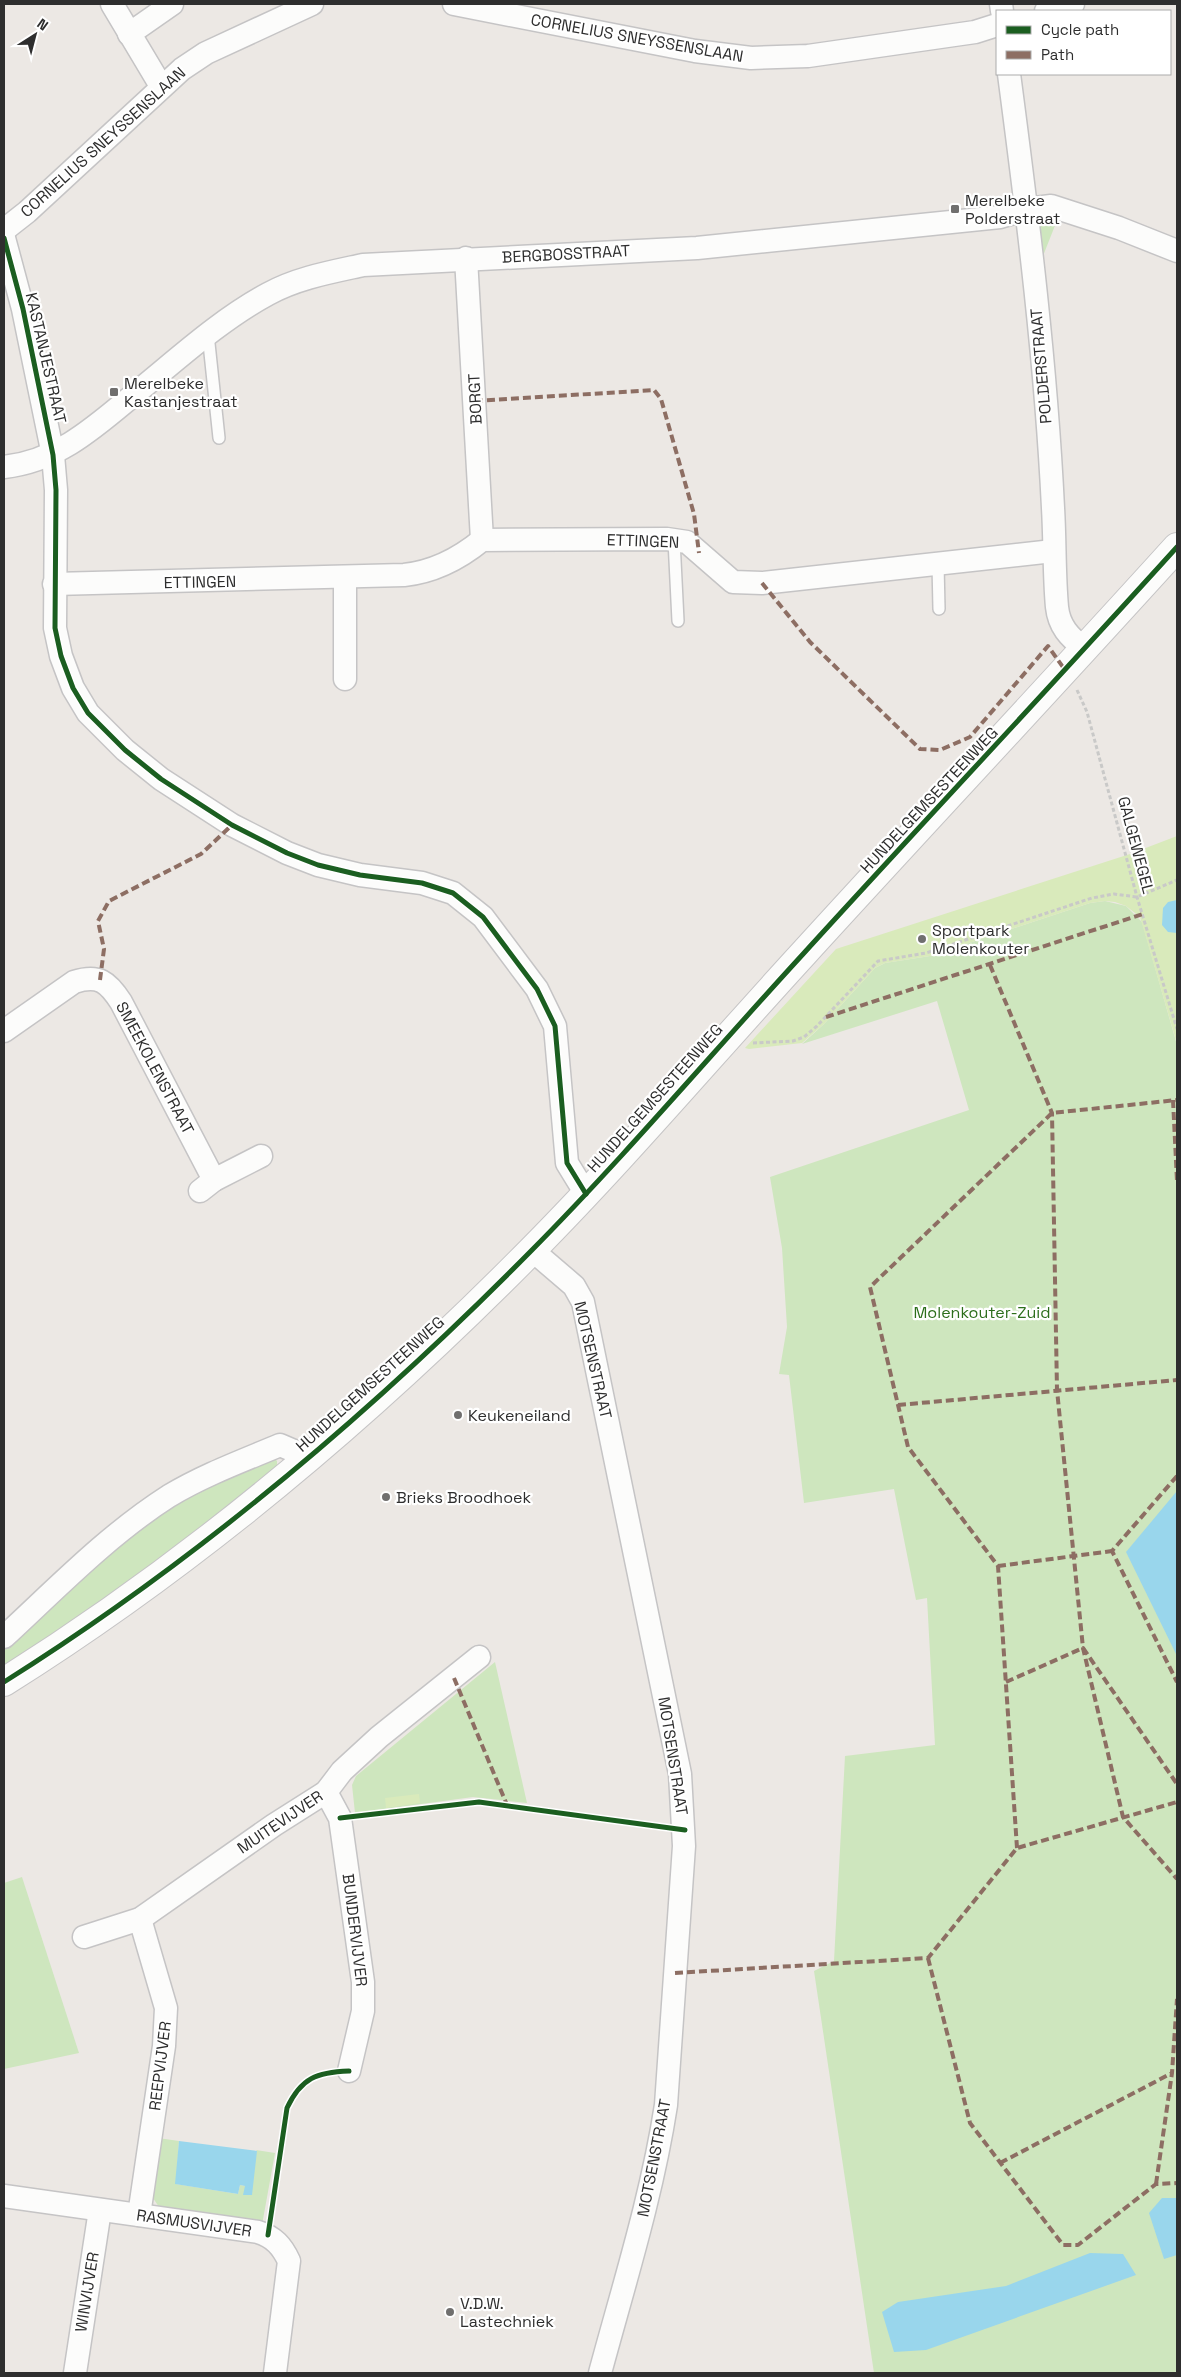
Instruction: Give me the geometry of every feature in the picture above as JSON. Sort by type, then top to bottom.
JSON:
[{"type":"main road","name":"HUNDELGEMSESTEENWEG","points":[[4,1682],[44,1657],[142,1588],[225,1526],[308,1457],[432,1346],[532,1250],[586,1194],[1177,547]]},
{"type":"street","points":[[112,4],[162,86]]},
{"type":"street","points":[[129,34],[172,4]]},
{"type":"street","name":"CORNELIUS SNEYSSENSLAAN","points":[[4,230],[27,212],[182,69],[206,53],[312,4]]},
{"type":"street","name":"CORNELIUS SNEYSSENSLAAN","points":[[454,4],[695,51],[751,58],[808,56],[975,32],[996,25]]},
{"type":"street","points":[[1050,10],[1073,4]]},
{"type":"street","name":"POLDERSTRAAT","points":[[1009,75],[1027,209],[1044,393],[1059,622],[1074,641],[1084,649]]},
{"type":"street","name":"BERGBOSSTRAAT","points":[[4,467],[21,465],[53,455],[90,431],[208,334],[269,294],[316,276],[363,265],[466,258],[697,248],[1000,217],[1027,209],[1051,206],[1177,251]]},
{"type":"street","name":"KASTANJESTRAAT","points":[[4,238],[23,309],[53,455],[56,490],[55,628],[61,656],[73,688],[88,713],[125,750],[161,779],[232,825],[287,853],[318,865],[360,875],[422,883],[453,893],[483,917],[537,989],[554,1026],[567,1163],[586,1194]]},
{"type":"street","name":"BORGT","points":[[466,258],[482,540]]},
{"type":"street","name":"ETTINGEN","points":[[54,584],[345,578],[421,574],[463,554],[482,540],[674,540],[687,542],[734,582],[762,583],[1053,551]]},
{"type":"street","points":[[345,578],[346,679]]},
{"type":"street","name":"SMEEKOLENSTRAAT","points":[[4,1031],[74,982],[87,978],[100,980],[112,988],[121,1002],[207,1186],[261,1156]]},
{"type":"street","name":"MOTSENSTRAAT","points":[[532,1250],[574,1286],[583,1302],[678,1764],[684,1811],[684,1846],[666,2105],[648,2196],[600,2373]]},
{"type":"street","name":"HUNDELGEMSESTEENWEG","points":[[4,1637],[90,1557],[169,1496],[207,1476],[280,1445],[308,1457]]},
{"type":"street","name":"MUITEVIJVER","points":[[84,1937],[140,1919],[274,1824],[326,1792],[342,1772],[379,1738],[480,1657]]},
{"type":"street","name":"BUNDERVIJVER","points":[[326,1792],[340,1818],[363,1982],[363,2011],[349,2071]]},
{"type":"street","name":"REEPVIJVER","points":[[139,2215],[164,2046],[166,2008],[140,1919]]},
{"type":"street","name":"RASMUSVIJVER","points":[[4,2196],[258,2232],[277,2242],[289,2261],[275,2373]]},
{"type":"street","name":"WINVIJVER","points":[[75,2373],[100,2210]]},
{"type":"lane","points":[[208,334],[219,438]]},
{"type":"lane","points":[[674,540],[678,621]]},
{"type":"lane","points":[[938,564],[939,609]]},
{"type":"path","points":[[733,1031],[754,1043],[793,1041],[804,1037],[817,1026],[878,961],[926,953],[1092,898],[1114,894],[1137,897],[1177,880]]},
{"type":"green space","points":[[1052,217],[1051,222],[1056,223],[1041,261],[1038,228],[1045,219]]},
{"type":"green space","name":"Sportpark Molenkouter","points":[[1177,836],[1177,1044],[1140,917],[1126,906],[1105,901],[1090,903],[930,956],[885,963],[875,968],[824,1024],[802,1043],[745,1048],[836,949],[1130,854]]},
{"type":"green space","name":"Molenkouter-Zuid","points":[[1105,901],[1126,906],[1142,922],[1177,1045],[1177,2373],[874,2373],[814,1971],[834,1961],[845,1756],[935,1745],[927,1598],[916,1600],[894,1489],[804,1503],[789,1375],[779,1374],[787,1327],[782,1248],[770,1177],[969,1110],[937,1001],[802,1044],[824,1024],[875,968],[885,963],[930,956],[1090,903]]},
{"type":"green space","points":[[274,1458],[277,1461],[277,1470],[200,1532],[4,1672],[4,1648],[110,1550],[179,1500]]},
{"type":"green space","points":[[495,1662],[527,1803],[473,1797],[355,1813],[352,1785],[356,1776]]},
{"type":"green space","points":[[419,1794],[420,1803],[386,1808],[385,1798]]},
{"type":"green space","points":[[22,1877],[79,2053],[4,2069],[4,1883]]},
{"type":"green space","points":[[158,2138],[179,2141],[176,2184],[238,2194],[240,2185],[245,2186],[256,2150],[275,2153],[262,2225],[159,2207],[151,2195]]},
{"type":"water","points":[[1177,900],[1177,933],[1168,932],[1162,925],[1163,908],[1168,902]]},
{"type":"water","points":[[1177,1491],[1177,1656],[1126,1552]]},
{"type":"water","points":[[179,2141],[257,2151],[252,2195],[243,2195],[245,2186],[240,2185],[238,2194],[175,2184]]},
{"type":"water","points":[[1162,2198],[1177,2198],[1177,2255],[1164,2259],[1149,2213]]},
{"type":"water","points":[[1090,2253],[1123,2254],[1136,2275],[926,2350],[894,2352],[882,2312],[898,2302],[1006,2286]]},
{"type":"marked path","points":[[475,401],[654,390],[661,399],[694,514],[699,553]]},
{"type":"marked path","points":[[762,583],[810,642],[920,749],[940,750],[970,737],[1048,646],[1065,670]]},
{"type":"marked path","points":[[100,980],[104,949],[98,921],[109,901],[201,854],[232,825]]},
{"type":"marked path","points":[[826,1017],[1143,914]]},
{"type":"marked path","points":[[990,965],[1052,1113],[1057,1390],[1083,1648],[1123,1817],[1177,1879]]},
{"type":"marked path","points":[[1173,1100],[1177,1181]]},
{"type":"marked path","points":[[1017,1848],[998,1566],[908,1447],[870,1287],[1052,1113],[1177,1100]]},
{"type":"marked path","points":[[898,1405],[1177,1380]]},
{"type":"marked path","points":[[1177,1476],[1112,1551],[1177,1682]]},
{"type":"marked path","points":[[998,1566],[1112,1551]]},
{"type":"marked path","points":[[1006,1682],[1083,1648],[1177,1784]]},
{"type":"marked path","points":[[454,1678],[507,1805]]},
{"type":"marked path","points":[[675,1973],[928,1958],[1017,1848],[1177,1802]]},
{"type":"marked path","points":[[928,1958],[970,2123],[1063,2245],[1078,2245],[1156,2184],[1177,2183]]},
{"type":"marked path","points":[[1156,2184],[1172,2073],[1177,1999]]},
{"type":"marked path","points":[[1000,2163],[1172,2073]]},
{"type":"cycle path","points":[[4,238],[23,309],[53,455],[56,490],[55,628],[61,656],[73,688],[88,713],[125,750],[161,779],[232,825],[287,853],[318,865],[360,875],[422,883],[453,893],[483,917],[537,989],[555,1026],[567,1163],[586,1194]]},
{"type":"cycle path","points":[[4,1682],[75,1636],[145,1587],[213,1535],[345,1426],[471,1311],[601,1178],[804,953],[1177,547]]},
{"type":"cycle path","points":[[340,1818],[479,1802],[685,1830]]},
{"type":"cycle path","points":[[268,2235],[287,2108],[304,2083],[319,2075],[349,2071]]},
{"type":"place","name":"Merelbeke Polderstraat","points":[[955,209]]},
{"type":"place","name":"Merelbeke Kastanjestraat","points":[[114,392]]},
{"type":"place","name":"Sportpark Molenkouter","points":[[922,939]]},
{"type":"place","name":"Keukeneiland","points":[[458,1415]]},
{"type":"place","name":"Brieks Broodhoek","points":[[386,1497]]},
{"type":"place","name":"V.D.W. Lastechniek","points":[[450,2312]]}]
